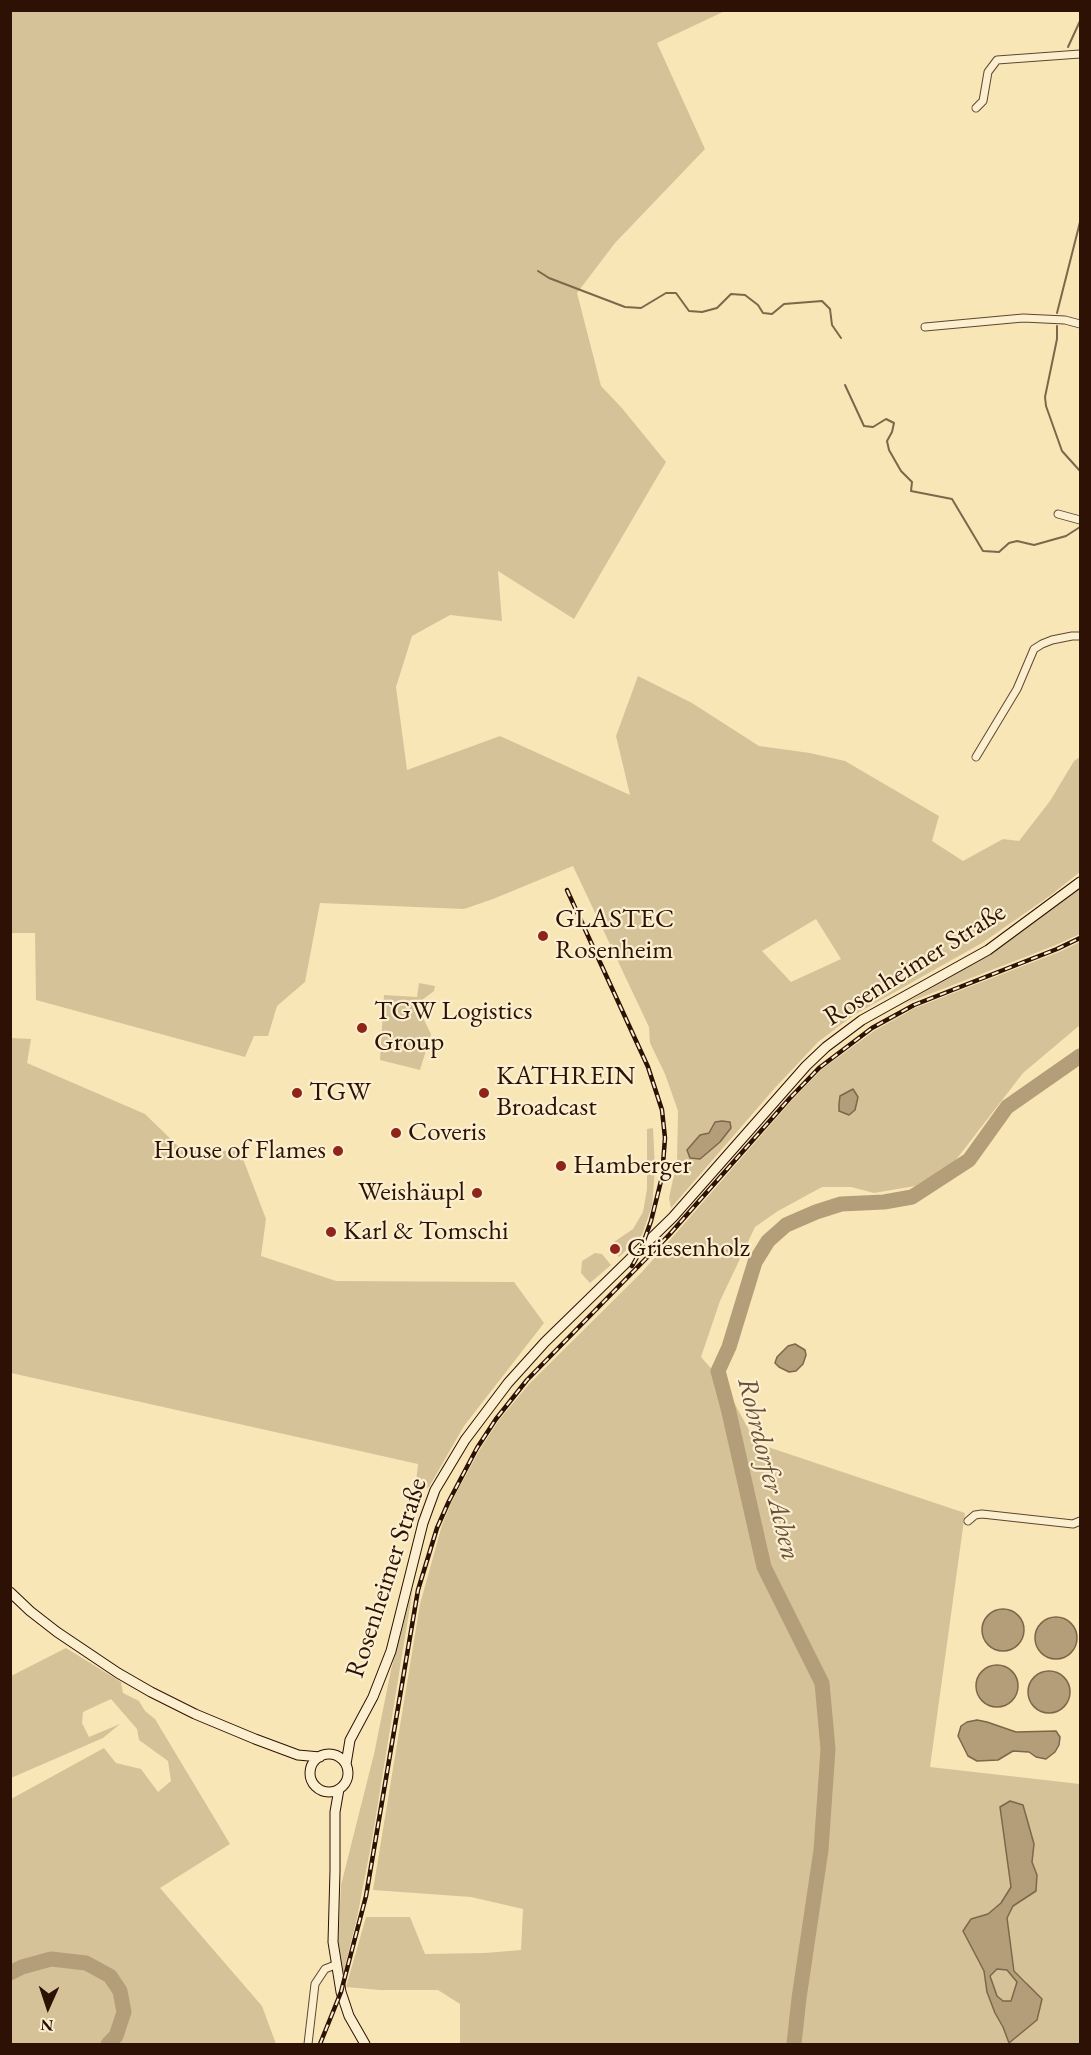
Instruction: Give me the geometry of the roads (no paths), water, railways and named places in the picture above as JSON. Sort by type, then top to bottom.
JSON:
[{"type":"main road","name":"Rosenheimer Straße","points":[[346,1764],[350,1740],[391,1651],[423,1523],[435,1490],[465,1440],[508,1383],[545,1342],[673,1217],[806,1066],[826,1047],[862,1020],[988,950],[1080,882]]},
{"type":"main road","points":[[10,1592],[57,1632],[126,1678],[195,1714],[298,1755],[320,1757],[332,1755],[339,1757],[346,1764],[348,1778],[339,1789],[335,1812],[332,1923],[335,1965],[341,1992],[349,2016],[365,2044]]},
{"type":"main road","name":"Rosenheimer Straße","points":[[332,1755],[350,1740]]},
{"type":"main road","points":[[298,1755],[316,1786],[324,1791],[335,1812]]},
{"type":"main road","points":[[310,1773],[313,1764],[320,1757]]},
{"type":"main road","points":[[324,1791],[339,1789]]},
{"type":"street","points":[[976,108],[983,101],[988,72],[997,60],[1080,54]]},
{"type":"street","points":[[925,327],[1023,318],[1065,320],[1080,324]]},
{"type":"street","points":[[1058,514],[1080,520]]},
{"type":"street","points":[[976,757],[1017,690],[1034,649],[1052,640],[1080,636]]},
{"type":"street","points":[[968,1521],[975,1515],[982,1514],[1073,1524],[1080,1521]]},
{"type":"street","points":[[308,2044],[315,1984],[325,1969],[335,1965]]},
{"type":"waterway","points":[[1068,47],[1080,21]]},
{"type":"waterway","points":[[1057,313],[1080,222]]},
{"type":"waterway","points":[[538,271],[549,278],[625,307],[641,308],[666,293],[676,293],[689,311],[702,312],[717,308],[731,294],[745,295],[758,305],[763,313],[772,314],[784,304],[822,301],[830,309],[832,325],[841,338]]},
{"type":"waterway","points":[[1057,326],[1057,339],[1045,397],[1046,406],[1062,451],[1080,471]]},
{"type":"waterway","points":[[845,385],[864,426],[873,427],[886,419],[894,423],[887,441],[889,450],[901,471],[912,482],[911,491],[952,499],[983,551],[999,552],[1009,543],[1017,541],[1034,545],[1066,536],[1080,527]]},
{"type":"waterway","name":"Rohrdorfer Achen","points":[[794,2044],[821,1850],[828,1749],[822,1683],[764,1567],[718,1371],[729,1347],[755,1262],[768,1241],[786,1225],[841,1204],[884,1202],[912,1197],[969,1160],[1007,1107],[1080,1056]]},
{"type":"waterway","points":[[10,1973],[22,1967],[51,1959],[86,1963],[110,1976],[120,1991],[124,2012],[116,2036],[108,2044]]},
{"type":"railway","points":[[567,890],[648,1067],[662,1110],[665,1138],[662,1177],[651,1221],[640,1252],[632,1266]]},
{"type":"railway","points":[[320,2044],[341,1992],[366,1896],[418,1590],[437,1528],[449,1501],[477,1448],[496,1419],[527,1380],[669,1235],[819,1068],[872,1028],[914,1005],[1080,938]]},
{"type":"place","name":"GLASTEC Rosenheim","points":[[543,936]]},
{"type":"place","name":"TGW Logistics Group","points":[[362,1028]]},
{"type":"place","name":"TGW","points":[[297,1093]]},
{"type":"place","name":"KATHREIN Broadcast","points":[[484,1093]]},
{"type":"place","name":"Coveris","points":[[396,1133]]},
{"type":"place","name":"House of Flames","points":[[338,1151]]},
{"type":"place","name":"Hamberger","points":[[561,1166]]},
{"type":"place","name":"Weishäupl","points":[[477,1193]]},
{"type":"place","name":"Karl & Tomschi","points":[[331,1232]]},
{"type":"place","name":"Griesenholz","points":[[615,1249]]}]
